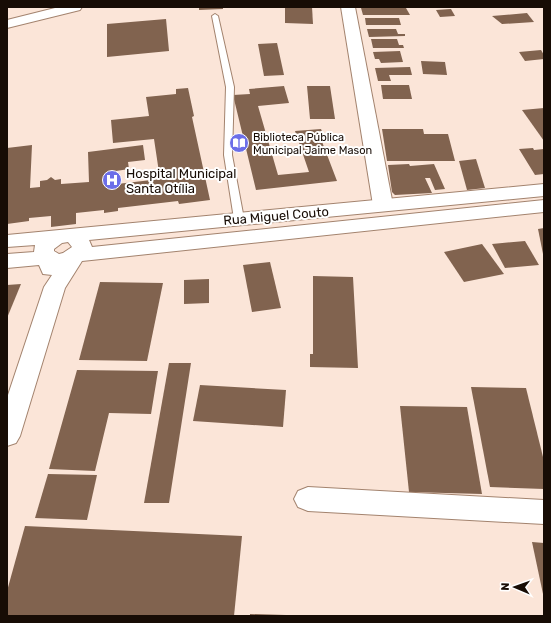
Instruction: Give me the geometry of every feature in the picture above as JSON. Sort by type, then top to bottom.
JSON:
[{"type":"street","points":[[7,24],[75,7]]},
{"type":"street","points":[[348,7],[383,205]]},
{"type":"street","name":"Rua Miguel Couto","points":[[7,241],[544,190]]},
{"type":"street","name":"Rua Miguel Couto","points":[[76,256],[544,206]]},
{"type":"street","points":[[7,436],[55,287],[82,247],[79,240],[69,236],[63,236],[52,240],[44,246],[44,254],[47,257],[55,287]]},
{"type":"street","points":[[7,261],[47,257],[58,260],[76,256]]},
{"type":"street","points":[[308,499],[544,512]]},
{"type":"lane","points":[[215,16],[230,87],[228,155],[239,219]]},
{"type":"building","points":[[199,7],[223,7],[223,9],[199,10]]},
{"type":"building","points":[[285,7],[312,7],[313,24],[285,23]]},
{"type":"building","points":[[361,8],[406,8],[410,15],[363,15]]},
{"type":"building","points":[[451,9],[455,16],[440,17],[436,10]]},
{"type":"building","points":[[527,13],[534,22],[502,24],[492,16]]},
{"type":"building","points":[[365,18],[399,18],[401,25],[366,25]]},
{"type":"building","points":[[166,19],[169,51],[107,57],[107,24]]},
{"type":"building","points":[[367,29],[396,29],[398,34],[405,34],[405,36],[369,37]]},
{"type":"building","points":[[371,39],[397,39],[399,45],[403,45],[404,48],[373,48]]},
{"type":"building","points":[[277,43],[284,75],[264,76],[258,44]]},
{"type":"building","points":[[541,50],[544,55],[544,59],[525,61],[519,52]]},
{"type":"building","points":[[400,51],[403,62],[381,63],[379,59],[375,59],[373,52]]},
{"type":"building","points":[[421,61],[445,62],[447,75],[423,74]]},
{"type":"building","points":[[410,67],[412,75],[389,75],[391,81],[378,81],[375,68]]},
{"type":"building","points":[[381,85],[409,85],[412,99],[383,99]]},
{"type":"building","points":[[284,86],[289,103],[258,106],[278,175],[309,172],[295,131],[321,129],[325,139],[321,139],[337,181],[256,190],[233,95],[250,94],[249,89]]},
{"type":"building","points":[[307,86],[330,86],[335,119],[310,119]]},
{"type":"building","points":[[188,88],[194,116],[192,117],[210,200],[179,204],[178,201],[118,208],[118,211],[104,213],[104,210],[76,213],[76,224],[51,227],[51,216],[29,218],[29,221],[7,224],[7,148],[32,145],[30,188],[40,187],[40,181],[47,180],[51,177],[55,180],[61,179],[61,184],[89,182],[88,152],[143,145],[145,160],[128,162],[129,169],[116,171],[117,184],[160,179],[154,139],[113,143],[111,120],[149,116],[146,97],[176,94],[176,89]]},
{"type":"building","points":[[544,108],[544,141],[522,110]]},
{"type":"building","points":[[382,129],[423,129],[424,134],[448,134],[455,161],[387,161]]},
{"type":"building","points":[[533,148],[534,150],[544,149],[544,174],[535,175],[519,149]]},
{"type":"building","points":[[476,159],[485,188],[467,190],[459,161]]},
{"type":"building","points":[[409,164],[410,166],[434,164],[445,189],[435,190],[430,178],[425,178],[432,193],[395,195],[392,192],[388,165]]},
{"type":"building","points":[[544,228],[544,254],[543,254],[538,229]]},
{"type":"building","points":[[525,241],[539,265],[505,268],[492,244]]},
{"type":"building","points":[[482,244],[504,274],[464,282],[444,252]]},
{"type":"building","points":[[270,262],[281,308],[252,312],[243,265]]},
{"type":"building","points":[[313,276],[353,277],[358,368],[310,367],[310,354],[313,354]]},
{"type":"building","points":[[209,279],[209,303],[184,304],[184,280]]},
{"type":"building","points":[[100,282],[163,283],[147,361],[79,360]]},
{"type":"building","points":[[21,284],[7,318],[7,285]]},
{"type":"building","points":[[169,363],[191,363],[169,503],[144,503]]},
{"type":"building","points":[[77,370],[158,371],[151,414],[109,413],[95,471],[49,469]]},
{"type":"building","points":[[200,385],[286,390],[283,427],[193,421]]},
{"type":"building","points":[[471,387],[526,388],[544,461],[544,489],[490,487]]},
{"type":"building","points":[[400,406],[467,407],[482,494],[409,492]]},
{"type":"building","points":[[48,474],[97,475],[87,520],[35,518]]},
{"type":"building","points":[[25,526],[242,536],[234,616],[7,616],[7,591]]},
{"type":"building","points":[[532,542],[544,543],[544,594],[543,594]]},
{"type":"building","points":[[250,614],[286,615],[286,616],[250,616]]},
{"type":"place","name":"Biblioteca Pública Municipal Jaime Mason","points":[[239,143]]},
{"type":"place","name":"Hospital Municipal Santa Otília","points":[[112,180]]}]
